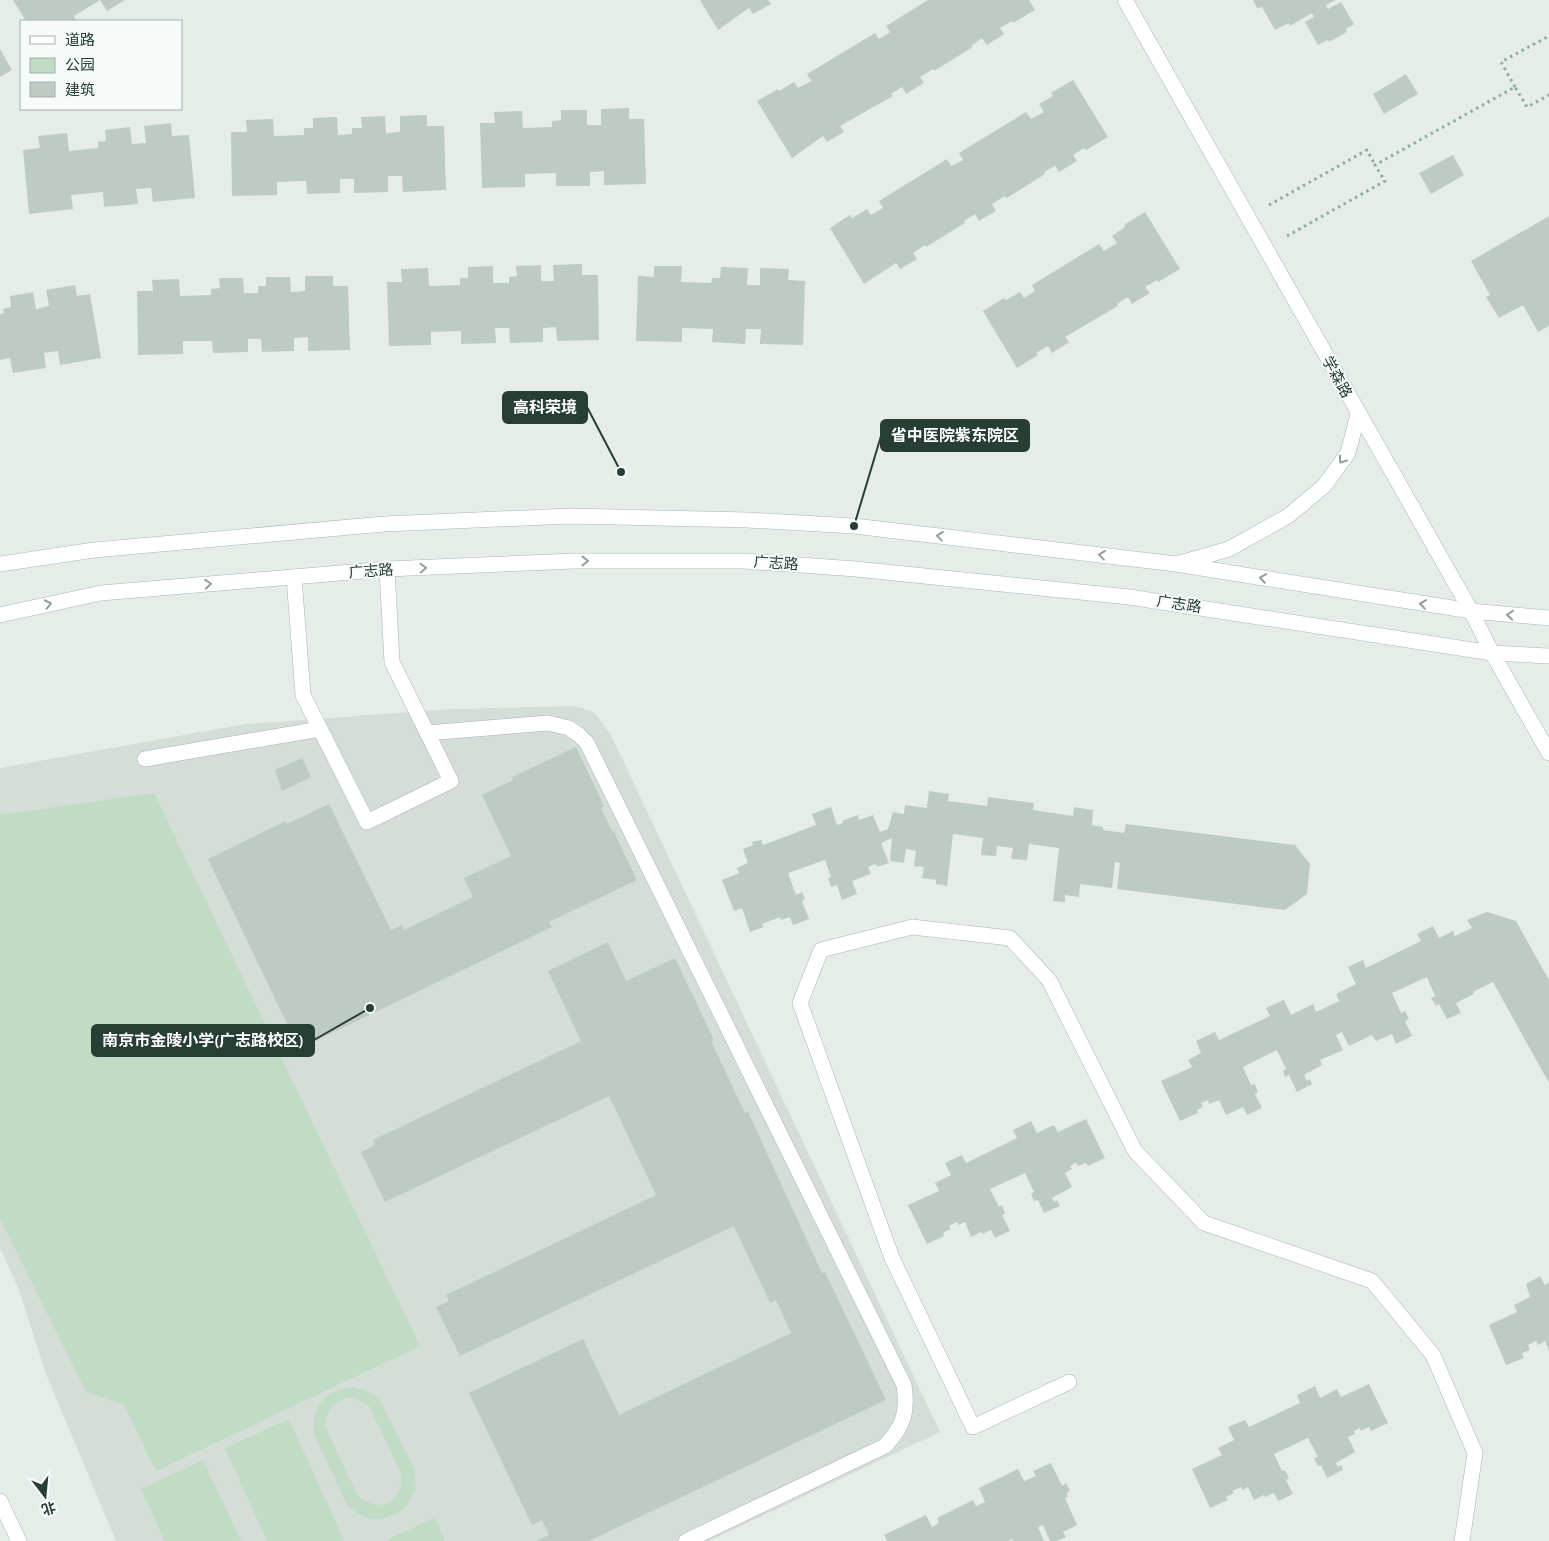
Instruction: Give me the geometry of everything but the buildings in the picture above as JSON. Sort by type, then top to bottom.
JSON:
[{"type":"street","name":"学森路","points":[[1125,0],[1471,611],[1492,653],[1549,753]]},
{"type":"street","points":[[1176,564],[1230,549],[1288,516],[1324,486],[1348,452],[1358,414]]},
{"type":"street","points":[[0,564],[94,550],[384,524],[570,516],[748,520],[854,526],[1176,564],[1471,611],[1549,618]]},
{"type":"street","name":"广志路","points":[[0,615],[101,593],[387,569],[573,561],[744,561],[847,568],[1129,597],[1492,653],[1549,656]]},
{"type":"street","points":[[294,577],[304,695],[367,822],[451,781],[392,662],[387,569]]},
{"type":"street","points":[[427,733],[548,723],[569,728],[587,743],[904,1385],[905,1415],[900,1427],[885,1446],[686,1541]]},
{"type":"street","points":[[145,759],[320,729]]},
{"type":"street","points":[[1069,1382],[973,1427],[892,1258],[800,1003],[821,950],[912,927],[1010,938],[1048,980],[1135,1151],[1204,1223],[1372,1281],[1432,1355],[1475,1453],[1462,1541]]},
{"type":"street","points":[[0,1501],[19,1541]]},
{"type":"path","points":[[1549,36],[1501,62],[1527,107],[1549,95]]},
{"type":"path","points":[[1375,165],[1515,87]]},
{"type":"path","points":[[1248,217],[1367,150],[1385,181],[1266,248]]},
{"type":"shaded area","points":[[576,706],[595,713],[611,735],[940,1432],[709,1541],[116,1541],[46,1374],[19,1290],[0,1248],[0,768],[246,724],[452,709]]},
{"type":"green space","points":[[154,793],[420,1346],[156,1471],[124,1405],[86,1392],[0,1219],[0,815]]},
{"type":"green space","points":[[353,1387],[361,1389],[372,1394],[381,1402],[414,1468],[416,1480],[411,1499],[402,1510],[389,1517],[382,1519],[367,1518],[347,1505],[314,1434],[317,1407],[327,1396]],"holes":[[[349,1398],[369,1406],[401,1473],[399,1492],[395,1498],[382,1505],[374,1504],[358,1496],[325,1427],[327,1417],[333,1406],[340,1400]]]},
{"type":"green space","points":[[289,1419],[344,1540],[267,1541],[225,1448]]},
{"type":"green space","points":[[203,1460],[241,1541],[165,1541],[141,1489]]},
{"type":"green space","points":[[435,1518],[445,1541],[389,1541],[388,1539]]},
{"type":"place","name":"高科荣境","points":[[621,472]]},
{"type":"place","name":"省中医院紫东院区","points":[[854,526]]},
{"type":"place","name":"南京市金陵小学(广志路校区)","points":[[370,1008]]}]
